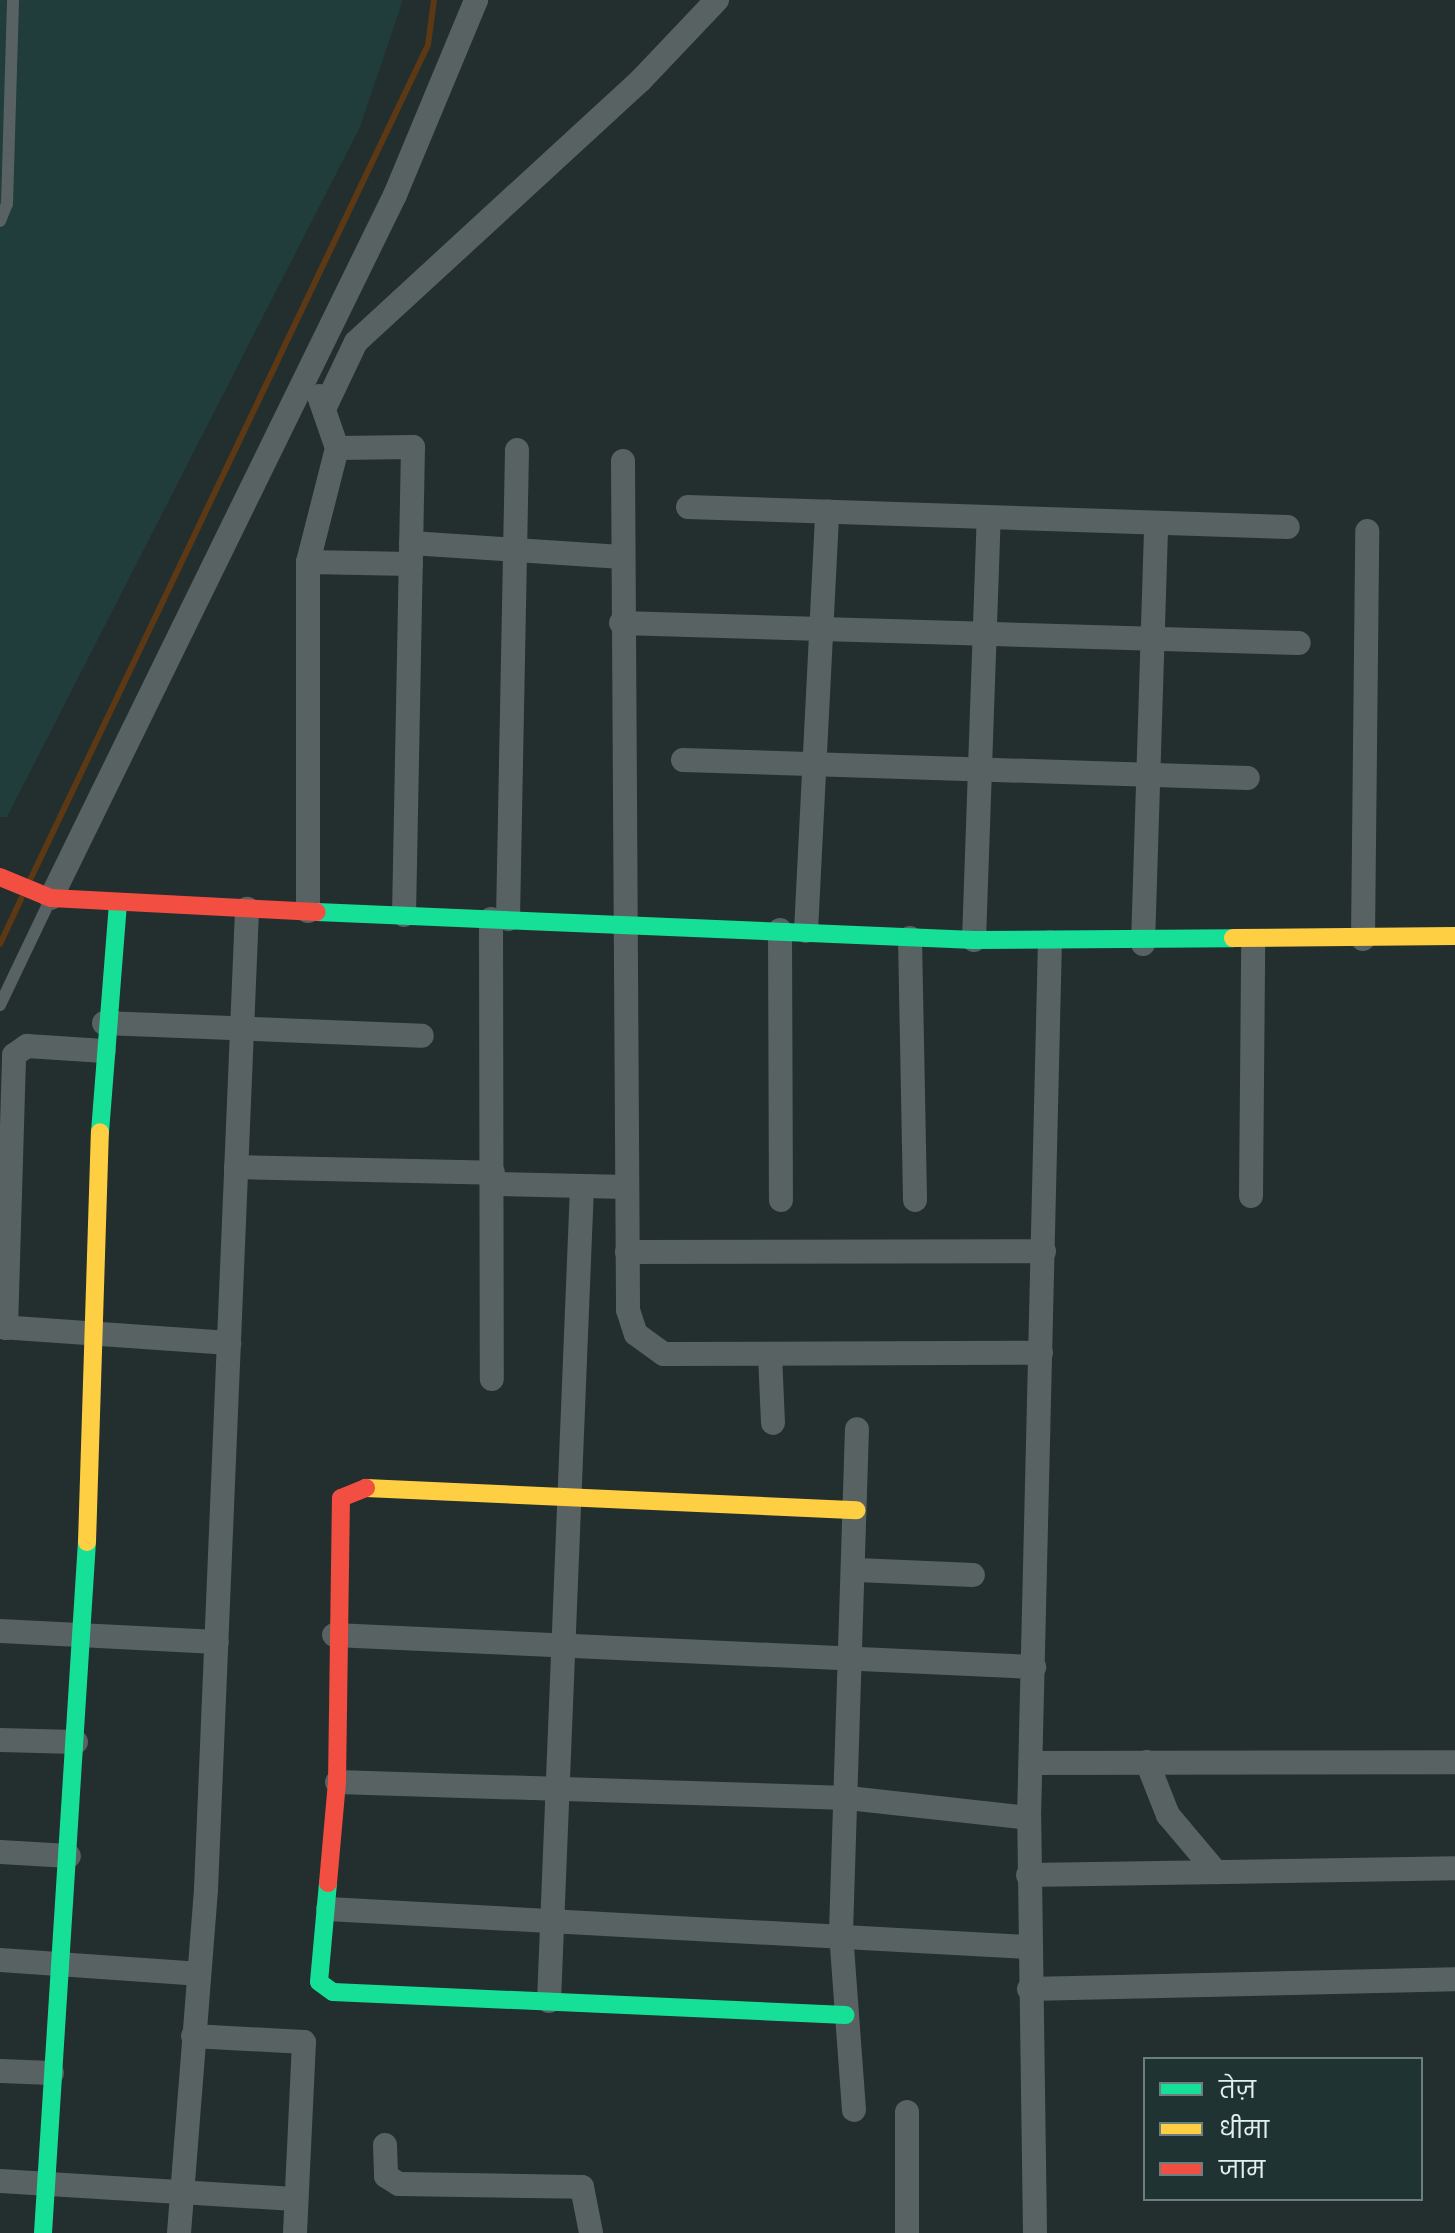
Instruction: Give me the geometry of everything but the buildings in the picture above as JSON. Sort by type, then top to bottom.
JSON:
[{"type":"street","points":[[47,896],[311,371],[395,195],[476,0]]},
{"type":"street","points":[[324,409],[356,342],[640,81],[717,0]]},
{"type":"street","points":[[308,911],[308,562],[337,448],[311,371]]},
{"type":"street","points":[[337,448],[413,447],[404,915]]},
{"type":"street","points":[[492,1379],[499,919],[517,450]]},
{"type":"street","points":[[623,461],[621,623],[627,1252],[631,1322],[652,1352],[1041,1353]]},
{"type":"street","points":[[688,507],[1288,527]]},
{"type":"street","points":[[806,931],[811,766],[827,512]]},
{"type":"street","points":[[974,940],[983,770],[989,518]]},
{"type":"street","points":[[1143,944],[1156,523]]},
{"type":"street","points":[[1363,939],[1367,531]]},
{"type":"street","points":[[308,562],[411,553],[515,550],[622,557]]},
{"type":"street","points":[[621,623],[1299,643]]},
{"type":"street","points":[[683,760],[1248,778]]},
{"type":"street","points":[[2,878],[47,896],[118,903],[806,931],[910,938],[1143,944],[1455,936]]},
{"type":"street","points":[[43,2233],[84,1637],[104,1023],[118,903]]},
{"type":"street","points":[[179,2233],[217,1642],[236,1167],[238,1028],[247,909]]},
{"type":"street","points":[[780,930],[781,1200]]},
{"type":"street","points":[[910,938],[915,1200]]},
{"type":"street","points":[[1035,2233],[1027,1947],[1050,942]]},
{"type":"street","points":[[1251,1196],[1253,942]]},
{"type":"street","points":[[104,1023],[422,1036]]},
{"type":"street","points":[[104,1051],[27,1046],[14,1055],[3,1327],[229,1343]]},
{"type":"street","points":[[236,1167],[494,1178],[582,1188],[627,1187]]},
{"type":"street","points":[[549,2001],[567,1644],[569,1499],[582,1188]]},
{"type":"street","points":[[627,1252],[1044,1251]]},
{"type":"street","points":[[770,1354],[773,1423]]},
{"type":"street","points":[[854,2110],[841,1932],[857,1570],[857,1429]]},
{"type":"street","points":[[845,2015],[325,1991],[319,1982],[328,1909],[337,1782],[334,1635],[337,1511],[350,1491],[857,1510]]},
{"type":"street","points":[[857,1570],[973,1575]]},
{"type":"street","points":[[0,1631],[217,1642]]},
{"type":"street","points":[[334,1635],[1034,1667]]},
{"type":"street","points":[[0,1740],[76,1742]]},
{"type":"street","points":[[1147,1762],[1168,1815],[1216,1872]]},
{"type":"street","points":[[1031,1763],[1455,1762]]},
{"type":"street","points":[[337,1782],[848,1798],[1029,1818]]},
{"type":"street","points":[[0,1852],[69,1856]]},
{"type":"street","points":[[1028,1875],[1455,1868]]},
{"type":"street","points":[[328,1909],[554,1925],[841,1932],[1027,1947]]},
{"type":"street","points":[[0,1960],[198,1974]]},
{"type":"street","points":[[1029,1989],[1455,1979]]},
{"type":"street","points":[[193,2036],[304,2042],[294,2199],[295,2233]]},
{"type":"street","points":[[0,2071],[52,2073]]},
{"type":"street","points":[[907,2112],[907,2233]]},
{"type":"street","points":[[385,2145],[386,2176],[399,2184],[582,2187],[591,2233]]},
{"type":"street","points":[[0,2181],[294,2199]]},
{"type":"lane","points":[[0,221],[7,204],[13,0]]},
{"type":"lane","points":[[0,1005],[47,896]]},
{"type":"shaded area","points":[[0,0],[403,0],[360,127],[7,817],[0,817]]},
{"type":"waterway","points":[[31,878],[428,45],[434,0]]},
{"type":"waterway","points":[[0,944],[21,899]]},
{"type":"traffic: fast","points":[[100,1132],[118,903]]},
{"type":"traffic: fast","points":[[317,912],[974,940],[1233,938]]},
{"type":"traffic: fast","points":[[43,2233],[87,1542]]},
{"type":"traffic: fast","points":[[328,1883],[319,1982],[333,1992],[845,2015]]},
{"type":"traffic: slow","points":[[1233,938],[1455,936]]},
{"type":"traffic: slow","points":[[87,1542],[100,1132]]},
{"type":"traffic: slow","points":[[366,1488],[857,1510]]},
{"type":"traffic: jam","points":[[0,877],[51,898],[317,912]]},
{"type":"traffic: jam","points":[[328,1883],[337,1782],[341,1498],[366,1488]]}]
